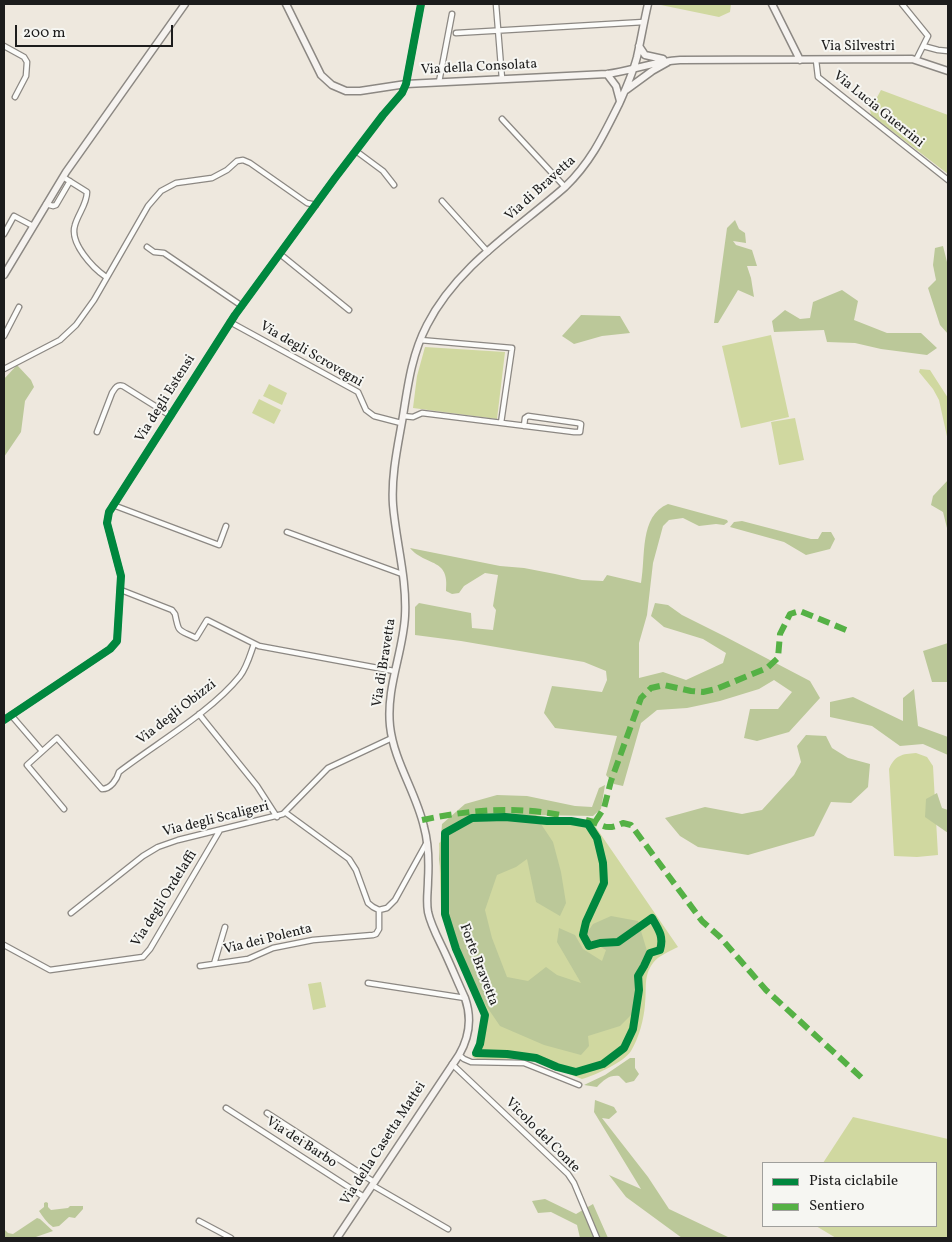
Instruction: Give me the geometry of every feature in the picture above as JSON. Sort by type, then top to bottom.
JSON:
[{"type":"main road","points":[[4,275],[63,177],[186,4]]},
{"type":"main road","name":"Via della Consolata","points":[[286,4],[324,79],[346,91],[406,84],[607,74],[633,70]]},
{"type":"main road","name":"Via di Bravetta","points":[[452,1064],[459,1055],[466,1040],[469,1013],[465,998],[429,916],[427,901],[429,864],[427,840],[420,812],[392,738],[389,718],[389,701],[405,619],[393,494],[395,463],[412,362],[420,340],[450,288],[488,252],[565,188],[583,169],[595,152],[633,70],[648,4]]},
{"type":"main road","points":[[772,4],[800,60]]},
{"type":"main road","points":[[639,46],[641,52],[648,56],[672,60]]},
{"type":"main road","points":[[633,70],[650,64],[672,60]]},
{"type":"main road","points":[[625,90],[652,70],[672,60]]},
{"type":"main road","name":"Via Silvestri","points":[[672,60],[916,60],[948,71]]},
{"type":"main road","points":[[607,74],[616,86],[620,101]]},
{"type":"main road","name":"Via della Casetta Mattei","points":[[337,1238],[452,1064]]},
{"type":"street","points":[[406,84],[421,4]]},
{"type":"street","points":[[496,4],[502,79]]},
{"type":"street","points":[[902,4],[928,36],[916,60]]},
{"type":"street","points":[[439,82],[452,14]]},
{"type":"street","points":[[456,33],[644,22]]},
{"type":"street","points":[[4,46],[24,57],[27,62],[26,76],[14,97]]},
{"type":"street","points":[[923,46],[948,51]]},
{"type":"street","name":"Via Lucia Guerrini","points":[[816,60],[818,77],[948,180]]},
{"type":"street","name":"Via degli Estensi","points":[[4,720],[116,643],[118,639],[121,590],[120,570],[107,521],[113,505],[230,322],[356,151],[403,92],[406,84]]},
{"type":"street","points":[[502,119],[565,188]]},
{"type":"street","points":[[356,151],[383,171],[394,185]]},
{"type":"street","points":[[4,369],[67,334],[84,316],[148,206],[161,191],[169,186],[181,182],[212,178],[240,160],[250,162],[307,203],[316,206]]},
{"type":"street","points":[[63,177],[85,190],[88,194],[74,227],[76,240],[90,264],[106,277]]},
{"type":"street","points":[[46,204],[56,205],[70,181]]},
{"type":"street","points":[[442,200],[488,252]]},
{"type":"street","points":[[4,234],[14,216],[33,226]]},
{"type":"street","points":[[147,248],[154,252],[164,253],[242,306]]},
{"type":"street","points":[[280,254],[349,310]]},
{"type":"street","points":[[4,336],[19,307]]},
{"type":"street","name":"Via degli Scrovegni","points":[[230,322],[358,392],[366,410],[376,418],[402,419],[422,413],[578,433],[581,430],[581,424],[578,423],[528,416],[525,418],[524,426]]},
{"type":"street","points":[[420,340],[512,348],[501,423]]},
{"type":"street","points":[[97,432],[113,391],[119,386],[123,386],[171,416]]},
{"type":"street","points":[[113,505],[219,545],[226,526]]},
{"type":"street","points":[[287,532],[402,574]]},
{"type":"street","points":[[121,590],[172,610],[175,614],[178,629],[196,638],[207,620],[254,644],[394,671]]},
{"type":"street","name":"Via degli Obizzi","points":[[42,751],[57,738],[102,789],[107,788],[115,781],[119,772],[199,714],[224,692],[240,676],[254,644]]},
{"type":"street","points":[[11,714],[42,751],[27,765],[64,809]]},
{"type":"street","points":[[199,714],[257,786],[277,817]]},
{"type":"street","name":"Via degli Scaligeri","points":[[71,914],[143,856],[158,847],[178,840],[277,817],[286,812],[328,768],[392,738]]},
{"type":"street","points":[[286,812],[334,847],[351,862],[367,901],[371,906],[379,910],[387,908],[395,900],[427,840]]},
{"type":"street","name":"Via degli Ordelaffi","points":[[4,945],[50,970],[143,957],[150,949],[220,830]]},
{"type":"street","name":"Via dei Polenta","points":[[200,966],[248,959],[268,950],[294,943],[326,938],[373,935],[379,929],[379,910]]},
{"type":"street","points":[[214,964],[225,927]]},
{"type":"street","points":[[368,983],[465,998]]},
{"type":"street","points":[[459,1055],[471,1062],[524,1063],[579,1085]]},
{"type":"street","name":"Vicolo del Conte","points":[[452,1064],[568,1174],[574,1183],[597,1238]]},
{"type":"street","name":"Via dei Barbo","points":[[226,1108],[364,1197]]},
{"type":"street","points":[[267,1113],[373,1184],[448,1229]]},
{"type":"street","points":[[199,1221],[231,1238]]},
{"type":"green space","points":[[656,4],[731,4],[730,12],[719,17]]},
{"type":"green space","points":[[881,90],[948,115],[948,174],[871,115],[870,110]]},
{"type":"green space","points":[[735,220],[739,229],[745,233],[746,243],[733,241],[736,245],[752,250],[757,266],[747,266],[754,297],[738,290],[718,323],[714,323],[727,228]]},
{"type":"green space","points":[[943,246],[948,266],[948,334],[940,325],[928,288],[936,280],[933,265],[935,248]]},
{"type":"green space","points":[[842,290],[858,301],[854,320],[887,333],[921,333],[937,348],[927,355],[881,349],[855,343],[827,342],[824,330],[774,332],[772,321],[785,310],[800,319],[810,318],[813,302]]},
{"type":"green space","points":[[581,315],[620,316],[630,333],[602,336],[574,344],[562,336]]},
{"type":"green space","points":[[771,335],[789,417],[741,428],[722,346]]},
{"type":"green space","points":[[425,347],[505,352],[497,419],[413,408],[417,376]]},
{"type":"green space","points":[[17,365],[31,380],[34,387],[25,401],[21,432],[4,457],[4,379]]},
{"type":"green space","points":[[920,369],[930,370],[948,398],[948,441],[939,400],[933,389],[919,372]]},
{"type":"green space","points":[[269,384],[287,393],[282,405],[263,396]]},
{"type":"green space","points":[[259,399],[281,410],[274,424],[252,413]]},
{"type":"green space","points":[[795,418],[804,460],[779,465],[771,422]]},
{"type":"green space","points":[[948,480],[948,532],[943,512],[931,505],[933,496]]},
{"type":"green space","points":[[668,504],[727,520],[728,522],[724,525],[699,526],[683,518],[669,520],[663,526],[653,563],[647,615],[639,643],[639,678],[663,672],[686,680],[723,663],[726,653],[703,639],[664,627],[651,616],[655,603],[668,605],[682,615],[810,681],[820,698],[789,732],[757,741],[744,738],[750,709],[778,709],[792,692],[774,680],[759,689],[720,701],[687,708],[657,710],[641,723],[623,786],[614,784],[606,775],[617,736],[555,728],[544,713],[552,686],[602,692],[607,680],[606,671],[584,662],[415,635],[415,607],[419,603],[471,613],[472,628],[493,630],[496,610],[493,606],[498,575],[485,573],[464,586],[459,593],[452,594],[446,591],[446,580],[441,567],[416,554],[410,548],[582,580],[603,581],[607,575],[641,583],[648,527],[652,518]]},
{"type":"green space","points":[[742,521],[811,539],[818,539],[822,532],[831,532],[835,539],[830,549],[806,555],[784,542],[730,527],[734,522]]},
{"type":"green space","points":[[948,643],[948,682],[932,682],[923,651]]},
{"type":"green space","points":[[914,689],[918,726],[948,737],[948,755],[923,744],[900,746],[872,726],[830,717],[830,702],[853,697],[903,721],[903,698]]},
{"type":"green space","points":[[806,735],[826,736],[832,748],[848,758],[870,764],[868,787],[851,803],[831,802],[814,836],[748,855],[698,847],[680,836],[665,818],[705,807],[742,814],[762,810],[794,775],[801,762],[797,746]]},
{"type":"green space","points":[[916,753],[927,757],[933,766],[938,855],[917,857],[894,856],[889,769],[896,758]]},
{"type":"green space","points":[[605,785],[601,809],[593,816],[537,815],[527,821],[541,824],[553,842],[561,872],[566,903],[560,916],[536,902],[527,859],[516,867],[497,875],[485,910],[492,938],[507,977],[528,981],[546,967],[557,975],[581,983],[557,942],[559,928],[575,935],[583,949],[602,961],[606,950],[584,937],[593,924],[611,916],[638,921],[647,951],[641,992],[634,1012],[620,1026],[588,1036],[589,1046],[581,1055],[544,1045],[500,1026],[485,1004],[455,946],[445,922],[444,894],[439,859],[442,824],[465,804],[497,795],[527,796],[575,806],[592,807],[599,788]]},
{"type":"green space","points":[[937,793],[942,808],[948,810],[948,833],[925,817],[926,799]]},
{"type":"green space","points":[[531,814],[595,826],[678,947],[658,958],[650,968],[647,978],[642,1022],[631,1051],[622,1060],[601,1072],[582,1079],[534,1061],[517,1059],[484,1060],[472,1056],[481,1037],[482,1009],[443,919],[441,910],[439,843],[451,835]]},
{"type":"green space","points":[[321,982],[326,1007],[313,1010],[308,984]]},
{"type":"green space","points":[[630,1058],[635,1058],[635,1068],[639,1074],[634,1081],[626,1083],[619,1076],[612,1076],[597,1087],[584,1085],[605,1075]]},
{"type":"green space","points":[[595,1100],[614,1107],[617,1112],[609,1119],[602,1118],[648,1177],[669,1209],[730,1238],[682,1238],[626,1197],[609,1175],[641,1189],[594,1112]]},
{"type":"green space","points":[[853,1117],[948,1139],[948,1238],[836,1238],[818,1227],[937,1227],[937,1162],[824,1162]]},
{"type":"green space","points":[[545,1199],[576,1214],[593,1204],[608,1238],[580,1238],[577,1225],[551,1212],[538,1213],[532,1201]]},
{"type":"green space","points":[[46,1202],[51,1210],[68,1208],[70,1206],[83,1206],[83,1209],[75,1218],[69,1217],[59,1226],[53,1227],[39,1211]]},
{"type":"green space","points":[[37,1218],[53,1231],[33,1238],[4,1238],[4,1229],[8,1233],[13,1234]]},
{"type":"marked path","points":[[595,822],[604,808],[611,781],[641,698],[651,688],[664,685],[703,692],[716,689],[767,668],[778,658],[780,634],[790,614],[800,611],[851,632]]},
{"type":"marked path","points":[[422,820],[492,810],[544,812],[561,815]]},
{"type":"marked path","points":[[586,820],[608,827],[623,823],[631,825],[702,921],[720,937],[766,990],[863,1079]]},
{"type":"cycle path","points":[[4,720],[110,649],[117,641],[121,576],[107,523],[109,512],[235,315],[335,178],[402,93],[406,84],[421,4]]},
{"type":"cycle path","name":"Forte Bravetta","points":[[505,817],[571,821],[588,824],[597,838],[603,863],[604,883],[586,922],[583,935],[589,946],[618,942],[652,918],[657,926],[661,941],[660,950],[650,953],[638,976],[639,990],[633,1029],[624,1048],[603,1064],[576,1072],[557,1067],[536,1058],[507,1054],[476,1053],[480,1044],[485,1015],[456,949],[445,914],[445,833],[472,818],[505,817]]}]
